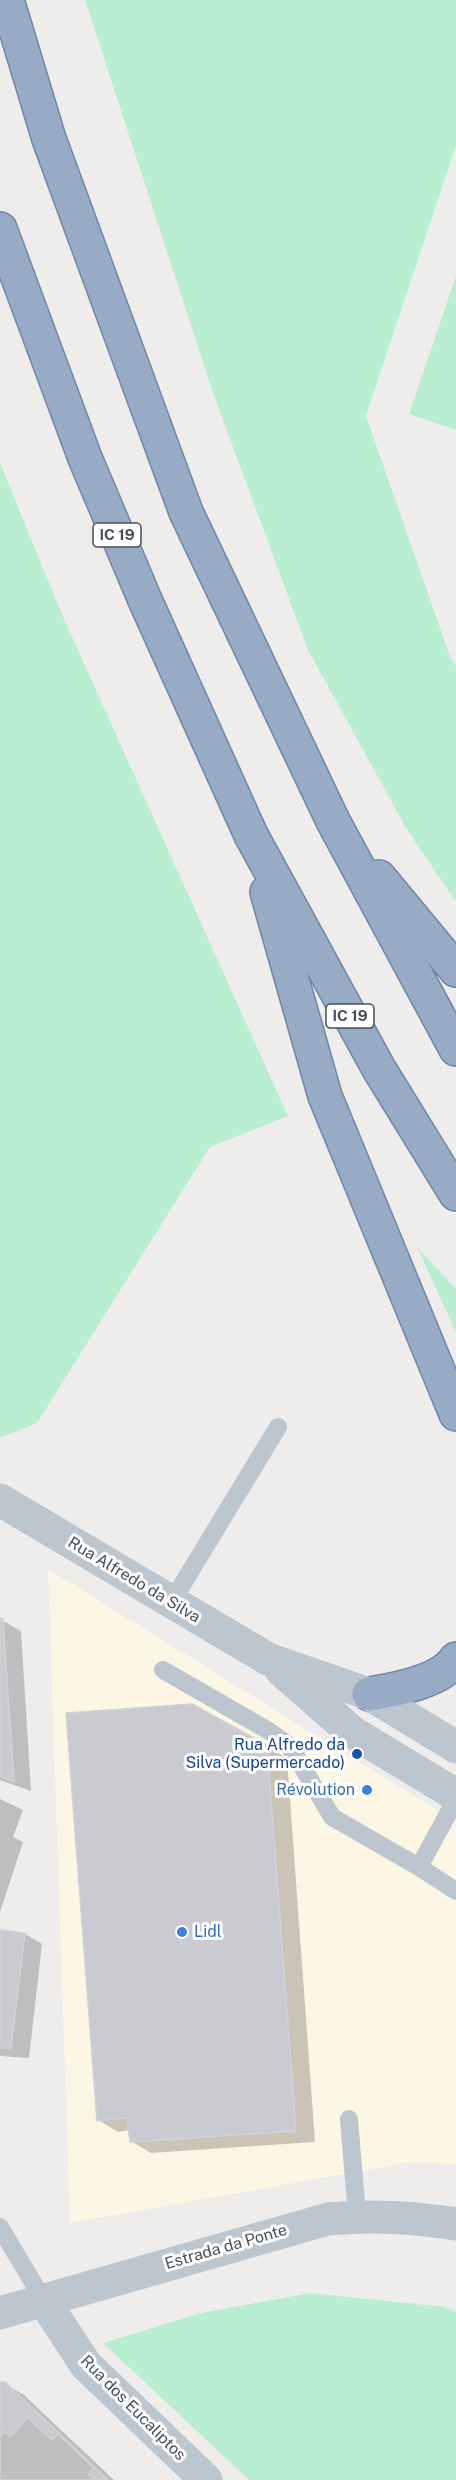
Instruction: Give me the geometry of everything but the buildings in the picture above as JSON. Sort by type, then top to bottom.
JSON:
[{"type":"highway","points":[[7,0],[49,139],[186,512],[333,821],[456,1048]]},
{"type":"highway","name":"IC 19","points":[[0,229],[85,458],[145,600],[251,835],[379,1069],[456,1194]]},
{"type":"highway","points":[[333,821],[456,970]]},
{"type":"highway","points":[[251,835],[325,1096],[456,1414]]},
{"type":"highway","points":[[369,1694],[409,1687],[452,1666],[456,1659]]},
{"type":"street","name":"Rua Alfredo da Silva","points":[[0,1500],[268,1659],[369,1694],[456,1747]]},
{"type":"street","name":"Rua Alfredo da Silva","points":[[268,1659],[352,1732],[456,1797]]},
{"type":"street","name":"Estrada da Ponte","points":[[0,2313],[328,2219],[357,2216],[405,2218],[456,2224]]},
{"type":"street","name":"Rua dos Eucaliptos","points":[[44,2301],[86,2365],[207,2480]]},
{"type":"lane","points":[[171,1603],[278,1427]]},
{"type":"lane","points":[[163,1670],[286,1743],[332,1817],[456,1891]]},
{"type":"lane","points":[[419,1867],[456,1797]]},
{"type":"lane","points":[[349,2119],[357,2216]]},
{"type":"lane","points":[[0,2227],[44,2301]]},
{"type":"shaded area","points":[[48,1569],[456,1822],[456,2164],[411,2162],[70,2223]]},
{"type":"green space","points":[[85,0],[456,0],[456,146],[366,416],[451,659],[456,666],[456,902],[406,828],[308,650],[213,393]]},
{"type":"green space","points":[[456,276],[456,430],[409,414]]},
{"type":"green space","points":[[0,463],[64,619],[288,1116],[210,1147],[37,1423],[0,1438]]},
{"type":"green space","points":[[417,1247],[456,1289],[456,1332]]},
{"type":"green space","points":[[310,2293],[445,2307],[456,2312],[456,2480],[249,2480],[103,2343],[201,2313]]},
{"type":"place","name":"Rua Alfredo da Silva (Supermercado)","points":[[357,1754]]},
{"type":"place","name":"Révolution","points":[[367,1790]]},
{"type":"place","name":"Lidl","points":[[182,1932]]}]
